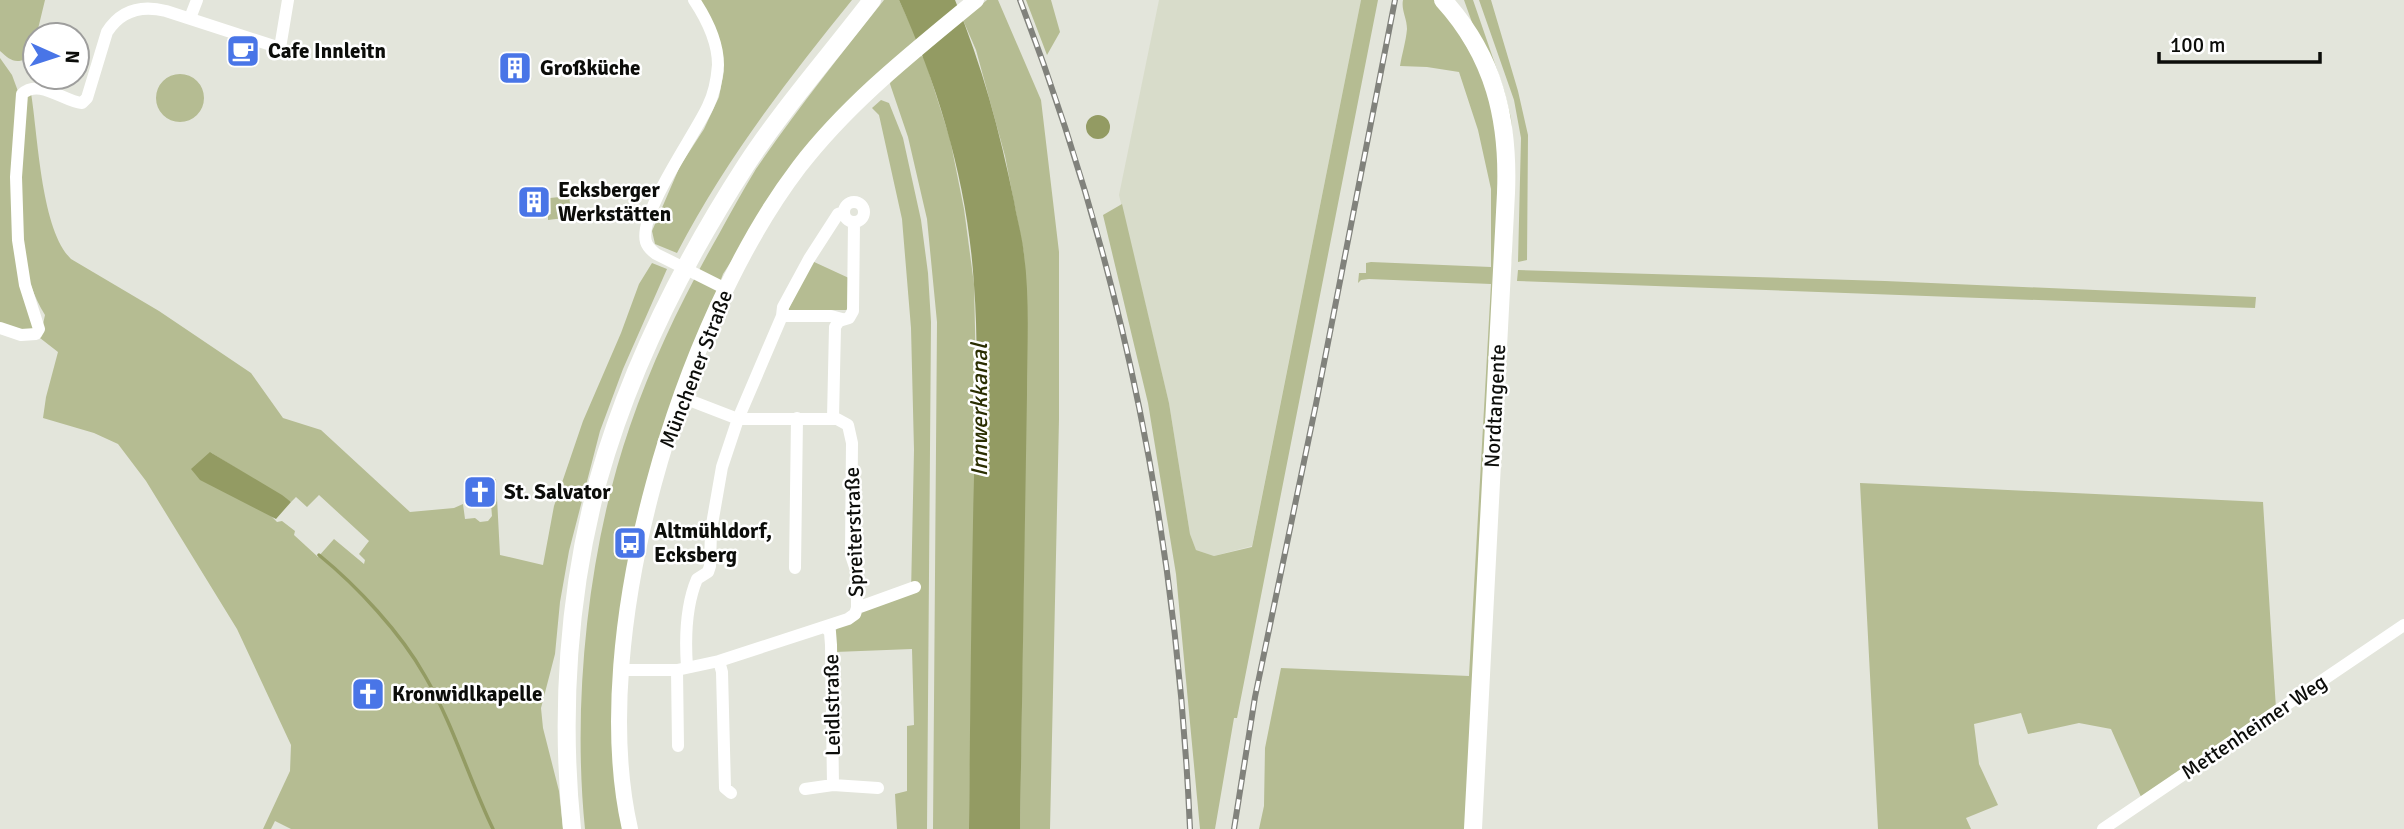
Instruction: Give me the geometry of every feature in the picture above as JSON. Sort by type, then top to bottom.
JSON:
[{"type":"main road","points":[[572,829],[567,698],[575,602],[598,481],[620,415],[645,352],[673,294],[746,165],[790,102],[870,2]]},
{"type":"main road","name":"Nordtangente","points":[[1448,2],[1466,28],[1494,83],[1503,117],[1507,159],[1473,829]]},
{"type":"street","points":[[190,19],[197,0]]},
{"type":"street","points":[[0,328],[21,335],[36,334],[39,325],[25,285],[18,240],[16,177],[22,94],[36,88],[82,103],[87,98],[107,32],[120,16],[128,11],[166,11],[280,48],[288,0]]},
{"type":"street","points":[[694,0],[717,49],[717,73],[709,105],[673,164],[645,236],[648,247],[726,289]]},
{"type":"street","name":"Münchener Straße","points":[[630,829],[620,756],[621,670],[637,557],[662,458],[681,397],[726,289],[747,250],[799,168],[838,123],[891,70],[976,0]]},
{"type":"street","points":[[851,202],[861,204],[864,213],[861,219],[855,222],[846,218],[844,212],[851,202]]},
{"type":"street","points":[[678,746],[682,669],[690,603],[697,579],[708,572],[710,566],[711,530],[722,467],[738,419],[782,316],[783,307],[809,259],[838,214],[844,212]]},
{"type":"street","points":[[681,397],[738,419],[833,418],[835,327],[836,323],[849,318],[853,311],[855,222]]},
{"type":"street","points":[[782,316],[831,316],[842,320]]},
{"type":"street","points":[[795,568],[797,418]]},
{"type":"street","name":"Spreiterstraße","points":[[621,670],[682,669],[719,661],[852,617],[857,608],[857,573],[851,555],[851,435],[848,425],[833,418]]},
{"type":"street","name":"Spreiterstraße","points":[[857,608],[915,587]]},
{"type":"street","name":"Mettenheimer Weg","points":[[2103,829],[2404,625]]},
{"type":"street","name":"Leidlstraße","points":[[825,627],[830,632],[831,645],[833,785]]},
{"type":"street","points":[[719,661],[722,672],[725,788],[731,793]]},
{"type":"street","name":"Leidlstraße","points":[[805,789],[833,785],[878,788]]},
{"type":"shaded area","points":[[0,0],[45,0],[40,21],[21,21],[21,60],[12,60],[0,51]]},
{"type":"shaded area","points":[[700,0],[852,0],[758,122],[715,186],[677,253],[655,244],[652,231],[680,166],[704,129],[719,97],[724,71],[721,47]]},
{"type":"shaded area","points":[[884,0],[899,0],[918,41],[753,228],[723,274],[660,444],[613,740],[619,813],[623,829],[585,829],[581,729],[587,625],[603,522],[615,473],[639,401],[682,304],[756,169],[818,83]]},
{"type":"shaded area","points":[[987,0],[998,0],[1041,100],[1059,252],[1059,419],[1050,829],[1020,829],[1027,324],[1024,254],[1005,156],[976,50],[963,20]]},
{"type":"shaded area","points":[[1026,0],[1051,0],[1060,32],[1047,55]]},
{"type":"shaded area","points":[[1159,0],[1361,0],[1252,546],[1214,556],[1196,550],[1190,534],[1169,403],[1119,195]]},
{"type":"shaded area","points":[[1361,0],[1378,0],[1237,718],[1234,718],[1215,829],[1200,829],[1176,574],[1148,403],[1103,215],[1122,204],[1169,403],[1190,534],[1196,550],[1214,556],[1252,547]]},
{"type":"shaded area","points":[[1403,0],[1434,0],[1449,17],[1483,74],[1500,141],[1468,829],[1259,829],[1264,806],[1265,748],[1281,668],[1469,676],[1491,284],[1369,279],[1358,283],[1359,273],[1366,273],[1366,263],[1371,262],[1491,267],[1491,189],[1478,130],[1459,72],[1400,66],[1407,29]]},
{"type":"shaded area","points":[[1464,0],[1473,0],[1511,118],[1515,171],[1511,263],[1511,196],[1474,28]]},
{"type":"shaded area","points":[[1479,0],[1491,0],[1528,135],[1527,260],[1518,262],[1521,138],[1514,100]]},
{"type":"shaded area","points":[[918,55],[924,57],[950,139],[964,209],[974,284],[976,373],[969,829],[933,829],[937,322],[927,219],[908,137],[890,84],[891,78]]},
{"type":"shaded area","points":[[0,58],[12,75],[19,94],[13,177],[34,329],[29,331],[0,324]]},
{"type":"shaded area","points":[[180,74],[197,81],[204,98],[197,115],[180,122],[163,115],[156,98],[163,81]]},
{"type":"shaded area","points":[[31,93],[42,181],[53,227],[71,259],[159,311],[251,373],[283,418],[321,430],[410,512],[454,508],[463,504],[465,519],[488,521],[492,516],[493,504],[490,481],[496,479],[500,555],[543,565],[554,506],[583,421],[639,284],[652,263],[667,269],[623,369],[600,431],[569,551],[555,654],[541,708],[543,728],[559,791],[563,829],[291,829],[275,821],[271,829],[263,829],[290,771],[291,745],[237,629],[146,481],[118,444],[94,433],[43,418],[58,352],[40,338],[45,315],[33,291],[25,265],[21,237],[19,180],[24,97]],"holes":[[[210,452],[291,502],[296,497],[307,507],[319,495],[369,541],[359,554],[365,560],[364,564],[334,539],[318,557],[294,535],[295,531],[282,521],[277,522]]]},
{"type":"shaded area","points":[[881,100],[889,103],[903,138],[921,220],[928,273],[931,322],[927,829],[897,829],[895,794],[907,791],[907,726],[914,725],[912,649],[835,652],[835,632],[848,618],[911,594],[914,450],[911,328],[902,219],[879,115],[872,108]]},
{"type":"shaded area","points":[[569,196],[572,217],[548,220],[548,215],[551,214],[550,198]]},
{"type":"shaded area","points":[[812,261],[851,279],[848,309],[788,310]]},
{"type":"shaded area","points":[[1518,270],[1885,281],[2256,297],[2255,308],[1517,281]]},
{"type":"shaded area","points":[[1860,483],[2263,502],[2276,709],[2142,799],[2111,729],[2079,723],[2028,734],[2021,713],[1974,724],[1979,764],[1998,805],[1966,818],[1971,829],[1878,829]]},
{"type":"water","name":"Innwerkkanal","points":[[899,0],[955,0],[974,49],[996,124],[1023,247],[1028,324],[1020,829],[969,829],[977,374],[971,248],[950,139],[927,69]]},
{"type":"water","points":[[1098,115],[1109,122],[1110,127],[1103,138],[1098,139],[1087,132],[1086,127],[1093,116]]},
{"type":"water","points":[[210,452],[291,502],[276,519],[200,480],[191,469]]},
{"type":"waterway","points":[[319,555],[377,611],[415,660],[444,713],[493,829]]},
{"type":"railway","points":[[1020,0],[1057,102],[1089,203],[1139,407],[1173,615],[1190,829]]},
{"type":"railway","points":[[1234,829],[1255,697],[1316,404],[1395,0]]},
{"type":"place","name":"Cafe Innleitn","points":[[243,51]]},
{"type":"place","name":"Großküche","points":[[515,68]]},
{"type":"place","name":"Ecksberger Werkstätten","points":[[534,202]]},
{"type":"place","name":"St. Salvator","points":[[480,492]]},
{"type":"place","name":"Altmühldorf, Ecksberg","points":[[630,543]]},
{"type":"place","name":"Kronwidlkapelle","points":[[368,694]]}]
